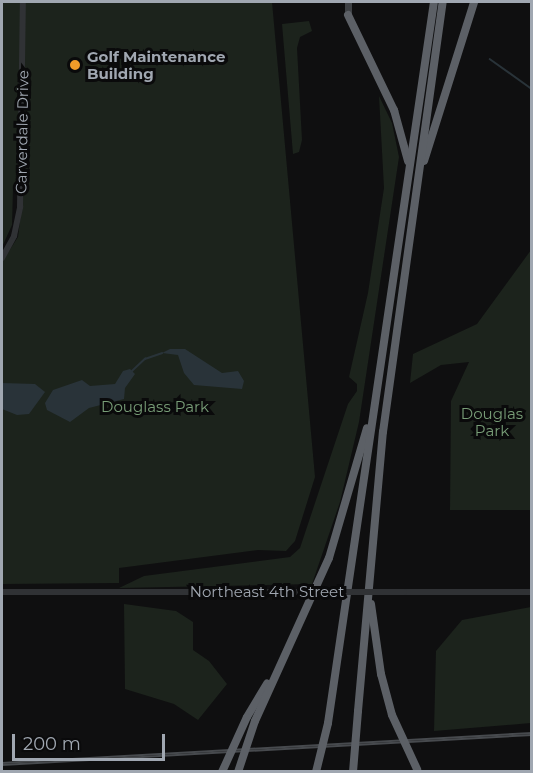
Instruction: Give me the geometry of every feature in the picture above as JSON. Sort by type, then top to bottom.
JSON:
[{"type":"highway","points":[[316,771],[328,723],[434,2]]},
{"type":"highway","points":[[353,771],[383,432],[443,2]]},
{"type":"highway","points":[[418,181],[474,2]]},
{"type":"highway","points":[[348,15],[394,110],[410,167]]},
{"type":"highway","points":[[222,771],[290,645],[329,558],[376,396]]},
{"type":"highway","points":[[369,584],[381,674],[392,715],[418,770]]},
{"type":"highway","points":[[238,771],[251,719]]},
{"type":"main road","points":[[348,2],[348,15]]},
{"type":"street","name":"Carverdale Drive","points":[[2,258],[14,236],[20,207],[23,2]]},
{"type":"street","name":"Northeast 4th Street","points":[[2,592],[531,592]]},
{"type":"green space","name":"Douglass Park","points":[[2,2],[272,2],[315,477],[295,541],[286,551],[258,550],[119,568],[119,583],[2,584],[2,262],[18,237],[24,189],[13,189],[12,225],[2,247]]},
{"type":"green space","points":[[309,21],[312,31],[300,37],[297,48],[302,140],[299,152],[293,154],[282,24]]},
{"type":"green space","points":[[379,96],[392,123],[399,157],[359,422],[340,502],[312,584],[119,588],[144,576],[290,557],[300,548],[348,404],[357,391],[357,384],[349,377],[368,293],[384,188]]},
{"type":"green space","name":"Douglas Park","points":[[531,250],[531,510],[450,510],[451,401],[469,362],[441,365],[410,383],[413,354],[477,324]]},
{"type":"green space","points":[[124,604],[176,611],[193,622],[193,650],[209,661],[227,684],[198,720],[174,704],[125,689]]},
{"type":"green space","points":[[531,607],[531,723],[434,731],[436,651],[462,620]]},
{"type":"shaded area","points":[[170,349],[185,349],[222,373],[238,371],[244,381],[242,389],[194,385],[184,373],[178,355],[162,353]]},
{"type":"shaded area","points":[[130,369],[135,374],[125,388],[124,399],[89,408],[70,422],[47,410],[45,403],[53,390],[82,380],[90,386],[115,384],[123,371]]},
{"type":"shaded area","points":[[2,383],[35,384],[45,392],[29,414],[17,415],[2,409]]},
{"type":"waterway","points":[[490,59],[532,89]]},
{"type":"waterway","points":[[132,371],[145,359],[162,353]]},
{"type":"railway","points":[[2,764],[532,734]]},
{"type":"place","name":"Golf Maintenance Building","points":[[75,65]]}]
